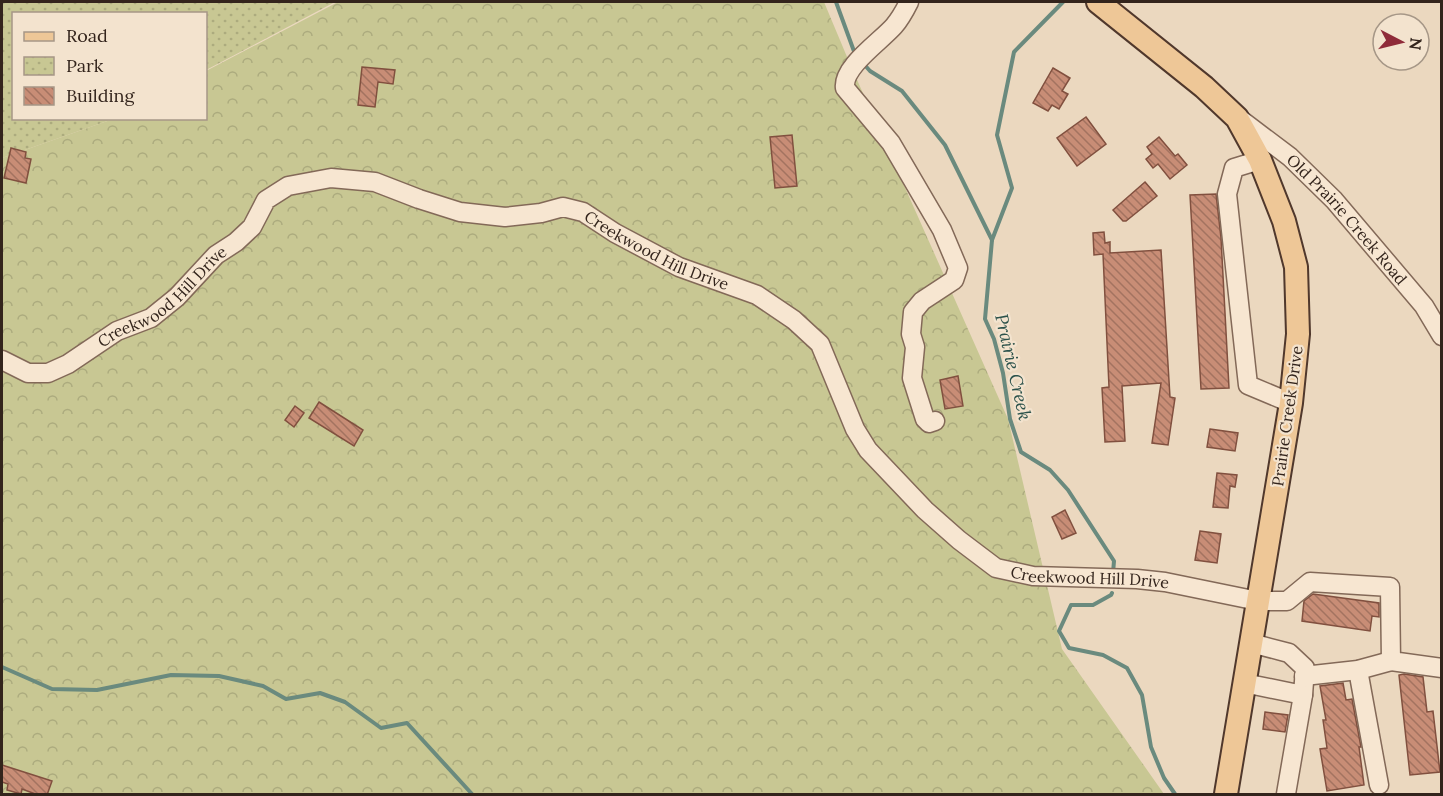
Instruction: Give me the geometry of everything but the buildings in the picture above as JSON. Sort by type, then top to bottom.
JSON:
[{"type":"main road","name":"Prairie Creek Drive","points":[[1098,2],[1204,87],[1237,118],[1260,160],[1284,220],[1296,267],[1298,333],[1291,403],[1226,795]]},
{"type":"street","points":[[909,2],[895,25],[859,60],[844,81],[845,88],[891,143],[942,231],[958,268],[954,280],[922,301],[913,312],[911,334],[915,347],[912,378],[925,419],[929,423],[935,421]]},
{"type":"street","name":"Old Prairie Creek Road","points":[[1237,118],[1290,157],[1334,200],[1424,306],[1442,336]]},
{"type":"street","points":[[1260,160],[1234,168],[1227,194],[1248,385],[1291,403]]},
{"type":"street","name":"Creekwood Hill Drive","points":[[2,360],[28,373],[48,373],[68,364],[117,331],[151,318],[177,297],[216,255],[236,242],[252,227],[266,200],[288,186],[331,178],[375,182],[460,212],[505,217],[541,213],[563,207],[583,212],[615,233],[680,267],[757,295],[794,320],[820,344],[855,429],[868,450],[925,510],[996,568],[1033,576],[1165,582],[1258,601],[1287,601],[1310,582],[1390,587],[1391,661]]},
{"type":"street","points":[[1424,306],[1442,312]]},
{"type":"street","points":[[1251,643],[1289,652],[1305,668],[1303,695],[1286,795]]},
{"type":"street","points":[[1304,676],[1358,670],[1391,661],[1442,668]]},
{"type":"street","points":[[1358,670],[1379,785]]},
{"type":"street","points":[[1244,683],[1303,695]]},
{"type":"green space","points":[[2,2],[335,2],[207,69],[207,12],[12,12],[12,120],[110,120],[2,158]]},
{"type":"green space","points":[[338,2],[824,2],[1008,419],[1062,649],[1164,794],[2,794],[2,158],[110,120],[207,120],[207,70]]},
{"type":"waterway","name":"Prairie Creek","points":[[836,2],[855,54]]},
{"type":"waterway","points":[[992,240],[1012,188],[997,135],[1014,52],[1063,2]]},
{"type":"waterway","name":"Prairie Creek","points":[[862,62],[870,71],[902,91],[945,145],[992,240],[985,319],[994,339],[1003,373],[1010,419],[1021,452],[1050,470],[1068,490],[1114,561],[1113,573]]},
{"type":"waterway","name":"Prairie Creek","points":[[1112,593],[1093,605],[1071,605],[1059,631],[1069,648],[1103,655],[1127,668],[1142,695],[1151,747],[1164,778],[1175,794]]},
{"type":"waterway","points":[[2,667],[52,689],[97,690],[171,675],[219,676],[263,686],[286,699],[320,693],[345,702],[381,728],[407,723],[472,794]]}]
